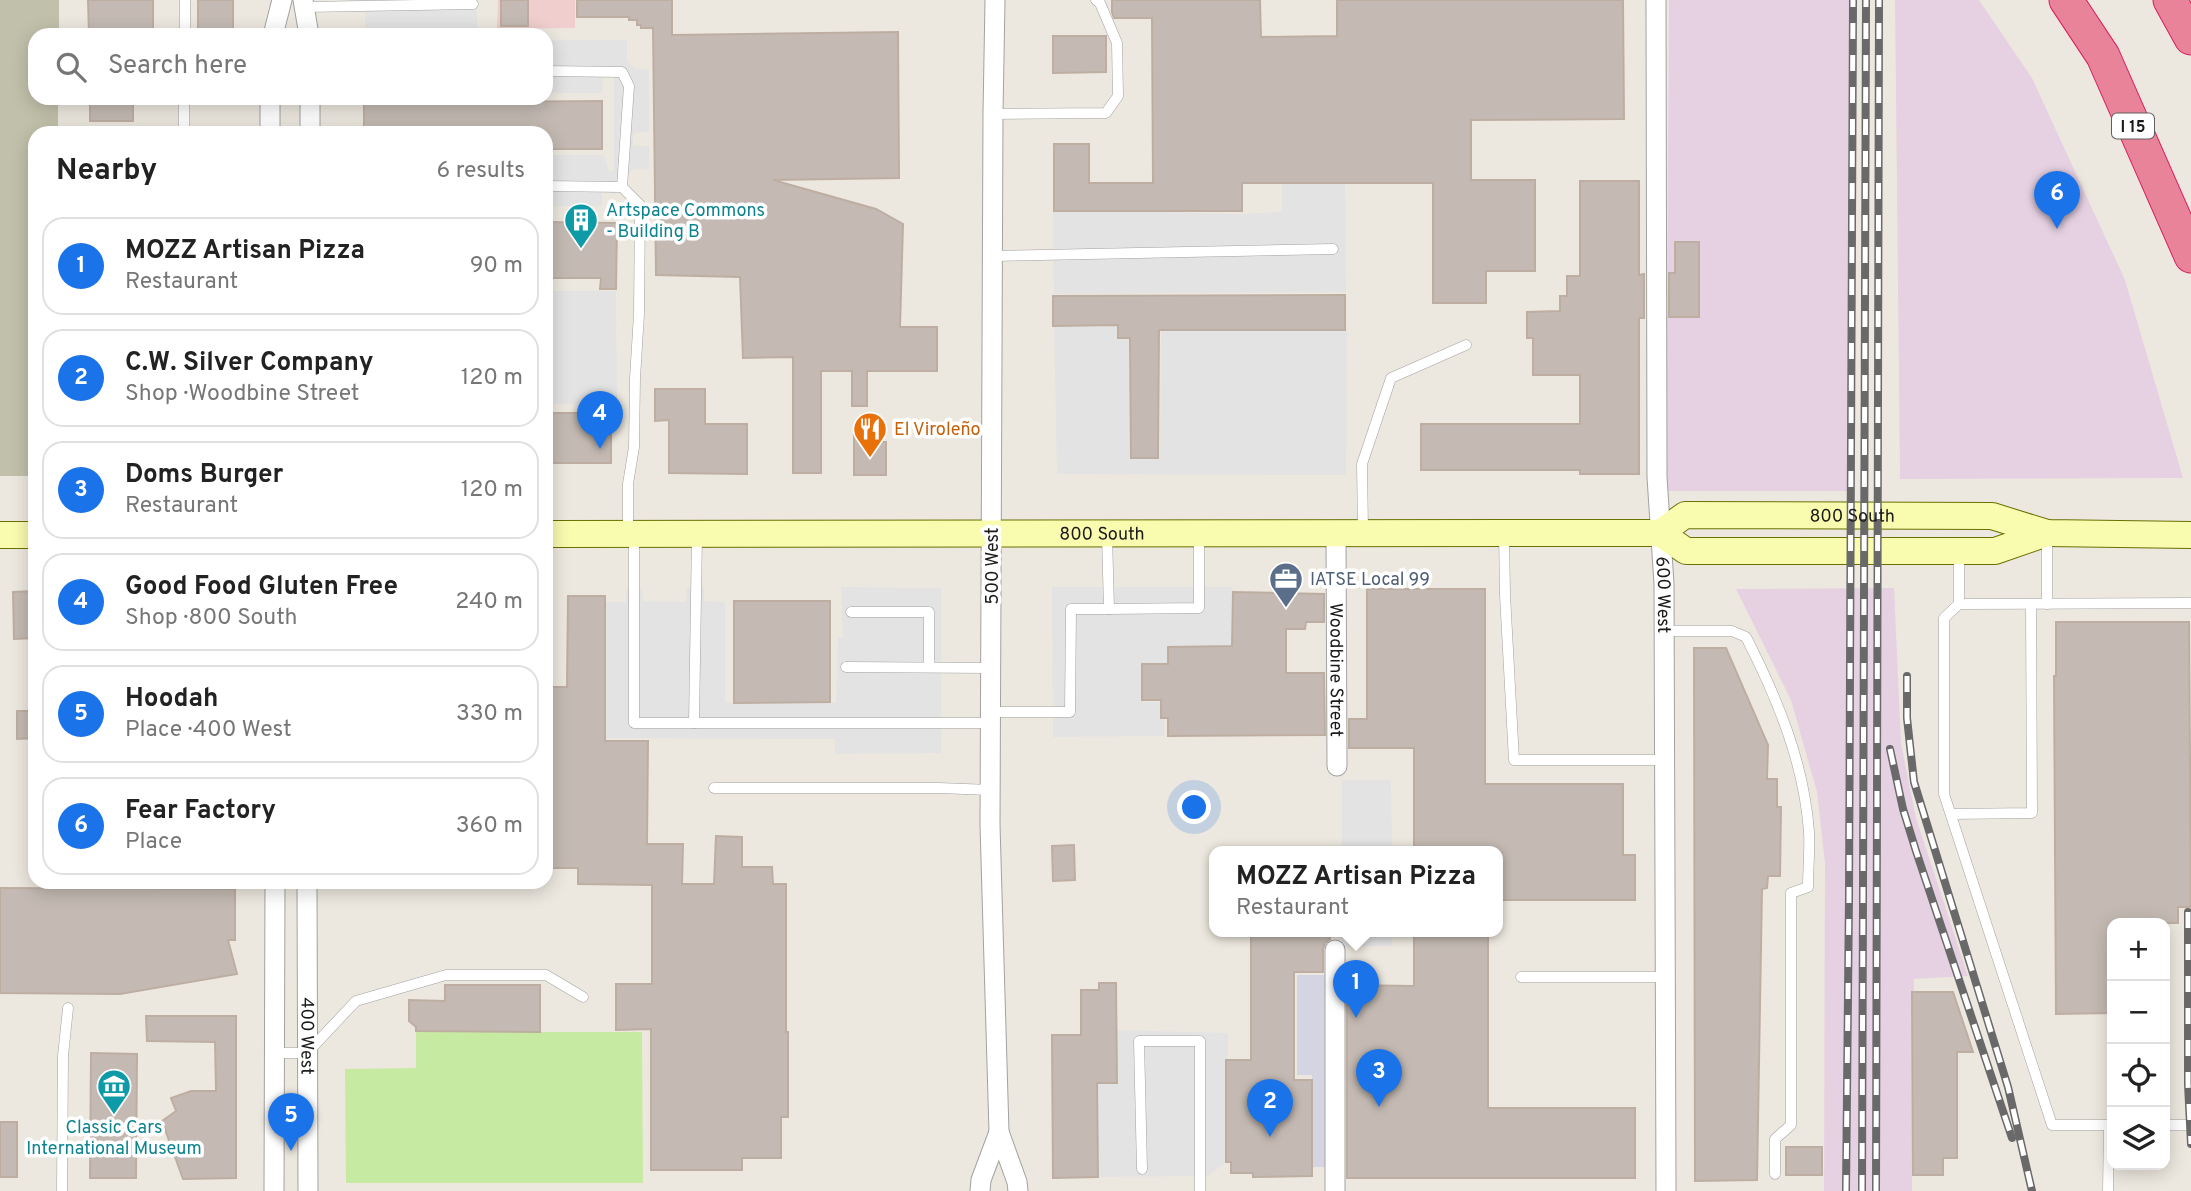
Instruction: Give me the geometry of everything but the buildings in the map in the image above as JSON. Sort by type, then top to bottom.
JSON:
[{"type":"highway","name":"I 15","points":[[2066,0],[2103,56],[2191,256]]},
{"type":"highway","points":[[2171,0],[2191,38]]},
{"type":"street","points":[[275,28],[282,0]]},
{"type":"street","name":"500 West","points":[[995,0],[991,790],[999,1132],[1017,1181],[1018,1191]]},
{"type":"street","name":"600 West","points":[[1656,0],[1657,477],[1664,584],[1666,1191]]},
{"type":"street","points":[[304,4],[308,28]]},
{"type":"street","points":[[270,105],[270,126]]},
{"type":"street","points":[[310,105],[310,126]]},
{"type":"street","name":"800 South","points":[[1660,533],[1685,515],[1889,515],[1992,516],[2047,533],[2191,535]]},
{"type":"street","name":"800 South","points":[[553,534],[1660,533],[1686,551],[1995,551],[2047,533]]},
{"type":"street","name":"Woodbine Street","points":[[1336,534],[1338,766]]},
{"type":"street","points":[[0,535],[28,535]]},
{"type":"street","name":"400 West","points":[[274,1191],[275,889]]},
{"type":"street","name":"400 West","points":[[307,889],[308,1191]]},
{"type":"street","points":[[1335,950],[1335,1191]]},
{"type":"street","name":"500 West","points":[[980,1191],[981,1180],[999,1132]]},
{"type":"lane","points":[[185,0],[185,28]]},
{"type":"lane","points":[[993,114],[1106,113],[1118,96],[1117,43],[1100,3],[1096,0]]},
{"type":"lane","points":[[304,4],[473,4]]},
{"type":"lane","points":[[553,71],[622,72],[629,86],[622,187]]},
{"type":"lane","points":[[184,105],[184,126]]},
{"type":"lane","points":[[553,186],[622,187],[639,205],[639,314],[634,447],[628,484],[634,723],[992,717],[1070,712],[1070,609],[1199,608],[1199,534]]},
{"type":"lane","points":[[992,256],[1333,249]]},
{"type":"lane","points":[[1363,534],[1362,464],[1391,378],[1465,345]]},
{"type":"lane","points":[[694,723],[697,533]]},
{"type":"lane","points":[[1107,533],[1109,609]]},
{"type":"lane","points":[[2047,533],[2047,604]]},
{"type":"lane","points":[[1504,534],[1504,584],[1514,760],[1664,760]]},
{"type":"lane","points":[[1959,551],[1959,604]]},
{"type":"lane","points":[[2107,1125],[2052,1125],[1944,794],[1944,618],[1959,604],[2191,603]]},
{"type":"lane","points":[[1951,814],[2032,813],[2031,604]]},
{"type":"lane","points":[[851,612],[929,612],[929,667]]},
{"type":"lane","points":[[1664,631],[1732,631],[1746,637],[1784,720],[1801,779],[1809,833],[1808,887],[1791,893],[1791,1125],[1775,1139],[1775,1174]]},
{"type":"lane","points":[[846,667],[991,668]]},
{"type":"lane","points":[[714,788],[991,790]]},
{"type":"lane","points":[[275,1053],[307,1054],[356,1001],[446,975],[546,975],[583,997]]},
{"type":"lane","points":[[1521,977],[1665,977]]},
{"type":"lane","points":[[62,1191],[63,1056],[68,1008]]},
{"type":"lane","points":[[1142,1169],[1139,1041],[1200,1041],[1200,1191]]},
{"type":"lane","points":[[2170,1125],[2191,1125]]},
{"type":"lane","points":[[2108,1191],[2109,1170]]},
{"type":"shaded area","points":[[0,0],[59,0],[59,28],[28,28],[28,105],[58,105],[58,126],[28,126],[28,476],[0,476]]},
{"type":"shaded area","points":[[347,0],[477,0],[477,28],[365,28],[365,12],[347,12]]},
{"type":"shaded area","points":[[498,0],[575,0],[575,28],[497,28]]},
{"type":"shaded area","points":[[1669,0],[1849,0],[1847,491],[1666,491]]},
{"type":"shaded area","points":[[1895,0],[1979,0],[2032,78],[2125,280],[2183,478],[1900,479]]},
{"type":"shaded area","points":[[553,40],[627,40],[627,62],[636,69],[649,70],[649,132],[633,133],[633,146],[649,146],[649,169],[631,170],[614,194],[602,190],[602,206],[553,206],[553,155],[604,155],[609,171],[614,171],[614,76],[603,76],[602,93],[553,93]]},
{"type":"shaded area","points":[[1282,183],[1345,183],[1346,292],[1054,294],[1053,210],[1245,214],[1282,212]]},
{"type":"shaded area","points":[[553,291],[616,291],[617,404],[553,404]]},
{"type":"shaded area","points":[[1054,324],[1132,325],[1133,455],[1160,455],[1161,329],[1347,329],[1346,475],[1057,474]]},
{"type":"shaded area","points":[[627,587],[642,588],[643,601],[686,602],[687,588],[704,587],[704,601],[725,602],[725,703],[836,703],[838,638],[843,637],[841,587],[941,588],[941,753],[835,754],[835,739],[605,738],[605,602],[626,602]]},
{"type":"shaded area","points":[[1052,587],[1232,587],[1231,645],[1172,646],[1171,663],[1144,663],[1144,702],[1164,702],[1164,736],[1053,737]]},
{"type":"shaded area","points":[[1894,588],[1901,743],[1916,818],[1968,976],[1914,979],[1912,1191],[1824,1191],[1825,863],[1817,792],[1791,700],[1736,589]]},
{"type":"shaded area","points":[[1342,780],[1391,780],[1392,846],[1342,846]]},
{"type":"shaded area","points":[[1342,937],[1392,937],[1392,946],[1342,946]]},
{"type":"shaded area","points":[[1297,975],[1335,975],[1335,1167],[1312,1167],[1312,1075],[1297,1075]]},
{"type":"shaded area","points":[[1116,1030],[1228,1033],[1226,1162],[1208,1176],[1098,1177],[1097,1083],[1117,1083]]},
{"type":"green space","points":[[416,1032],[642,1032],[643,1183],[346,1183],[345,1069],[416,1068]]},
{"type":"railway","points":[[1846,1191],[1853,0]]},
{"type":"railway","points":[[1862,1191],[1866,0]]},
{"type":"railway","points":[[1876,1191],[1879,0]]},
{"type":"railway","points":[[1907,676],[1907,718],[1914,782],[2008,1087],[2032,1191]]},
{"type":"railway","points":[[1890,749],[1903,809],[1916,851],[2012,1138]]},
{"type":"railway","points":[[2188,912],[2188,1084],[2191,1144]]},
{"type":"place","name":"Fear Factory","points":[[2057,229]]},
{"type":"place","name":"Artspace Commons - Building B","points":[[581,250]]},
{"type":"place","name":"Good Food Gluten Free","points":[[600,449]]},
{"type":"place","name":"El Viroleño","points":[[870,459]]},
{"type":"place","name":"IATSE Local 99","points":[[1286,609]]},
{"type":"place","name":"MOZZ Artisan Pizza","points":[[1356,1018]]},
{"type":"place","name":"Doms Burger","points":[[1379,1107]]},
{"type":"place","name":"Classic Cars International Museum","points":[[114,1116]]},
{"type":"place","name":"C.W. Silver Company","points":[[1270,1137]]},
{"type":"place","name":"Hoodah","points":[[291,1151]]}]
